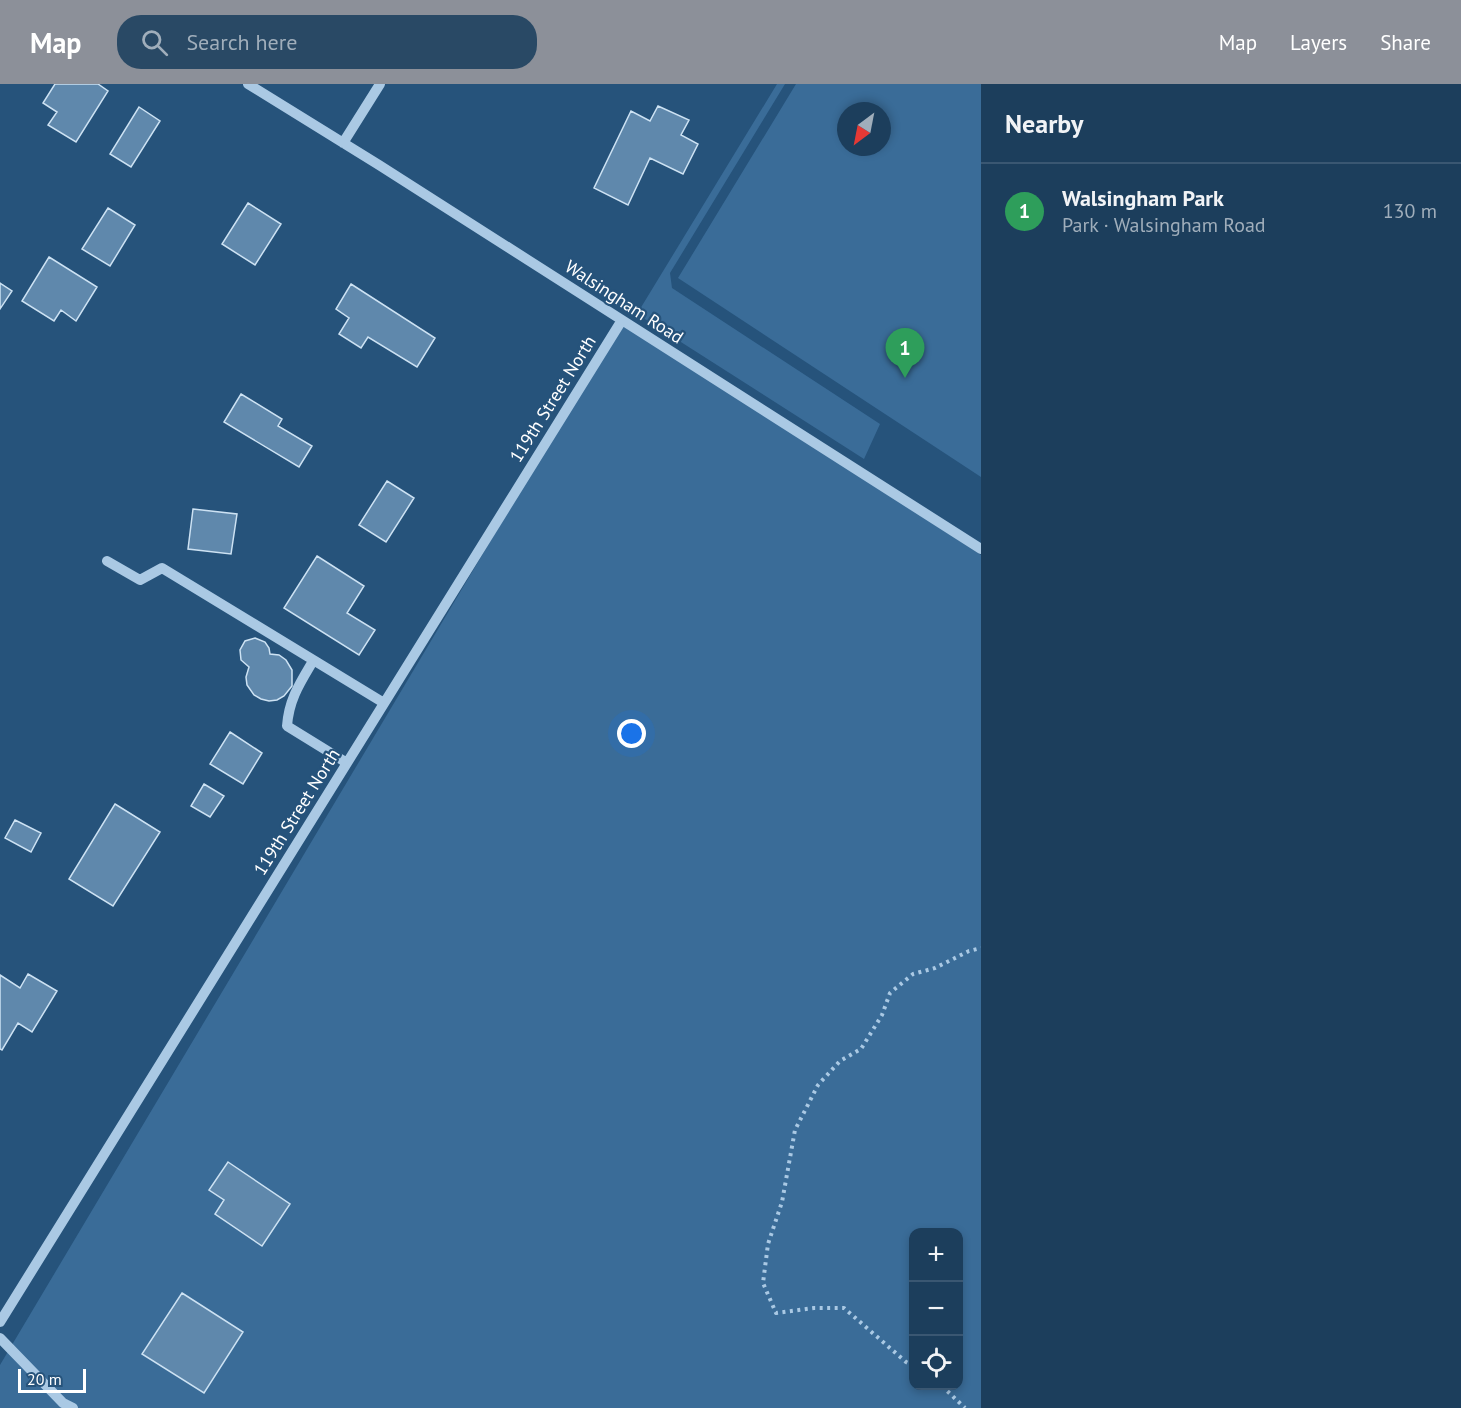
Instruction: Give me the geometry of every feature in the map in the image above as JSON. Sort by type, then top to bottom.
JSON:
[{"type":"street","name":"Walsingham Road","points":[[248,84],[981,549]]},
{"type":"street","points":[[343,143],[380,84]]},
{"type":"street","name":"119th Street North","points":[[0,1322],[622,320]]},
{"type":"street","points":[[107,561],[140,580],[162,568],[384,703]]},
{"type":"street","points":[[313,661],[292,699],[288,709],[287,726],[347,763]]},
{"type":"street","points":[[0,1338],[63,1403],[73,1408]]},
{"type":"path","points":[[909,1364],[844,1308],[814,1308],[776,1313],[764,1283],[768,1244],[782,1202],[795,1130],[818,1085],[840,1061],[861,1049],[882,1014],[890,993],[913,974],[935,968],[969,951],[981,948]]},
{"type":"path","points":[[946,1390],[966,1408]]},
{"type":"shaded area","points":[[777,84],[785,84],[670,273],[672,288],[880,424],[864,459],[637,314]]},
{"type":"shaded area","points":[[796,84],[981,84],[981,477],[678,278]]},
{"type":"shaded area","points":[[622,320],[981,555],[981,1408],[0,1408],[0,1365]]},
{"type":"building","points":[[55,84],[98,84],[108,91],[76,142],[48,125],[57,112],[43,103]]},
{"type":"building","points":[[658,106],[689,120],[681,135],[698,144],[683,174],[650,158],[628,205],[594,188],[631,111],[650,121]]},
{"type":"building","points":[[139,107],[160,121],[131,167],[110,154]]},
{"type":"building","points":[[248,203],[281,224],[255,265],[222,244]]},
{"type":"building","points":[[108,208],[135,225],[110,266],[82,249]]},
{"type":"building","points":[[49,257],[97,287],[76,321],[61,310],[54,321],[22,301]]},
{"type":"building","points":[[0,283],[12,291],[0,309]]},
{"type":"building","points":[[351,284],[435,338],[417,367],[368,337],[361,348],[339,334],[349,318],[336,309]]},
{"type":"building","points":[[241,394],[282,419],[278,426],[312,446],[299,467],[224,422]]},
{"type":"building","points":[[387,481],[414,498],[386,542],[359,525]]},
{"type":"building","points":[[193,509],[237,514],[231,554],[188,549]]},
{"type":"building","points":[[317,556],[364,586],[347,613],[375,630],[359,655],[284,608]]},
{"type":"building","points":[[255,638],[265,642],[270,654],[279,655],[286,660],[292,670],[292,686],[284,696],[277,700],[261,699],[254,695],[247,685],[246,677],[249,667],[241,660],[240,650],[245,641]]},
{"type":"building","points":[[230,732],[262,753],[243,784],[210,764]]},
{"type":"building","points":[[204,784],[224,796],[210,817],[191,806]]},
{"type":"building","points":[[115,804],[160,832],[113,906],[69,879]]},
{"type":"building","points":[[15,820],[41,833],[31,852],[5,838]]},
{"type":"building","points":[[28,974],[57,991],[32,1032],[18,1023],[2,1050],[0,1049],[0,975],[20,988]]},
{"type":"building","points":[[228,1162],[290,1204],[262,1246],[215,1214],[224,1200],[209,1190]]},
{"type":"building","points":[[182,1293],[243,1332],[204,1393],[142,1354]]},
{"type":"place","name":"Walsingham Park","points":[[905,378]]}]
